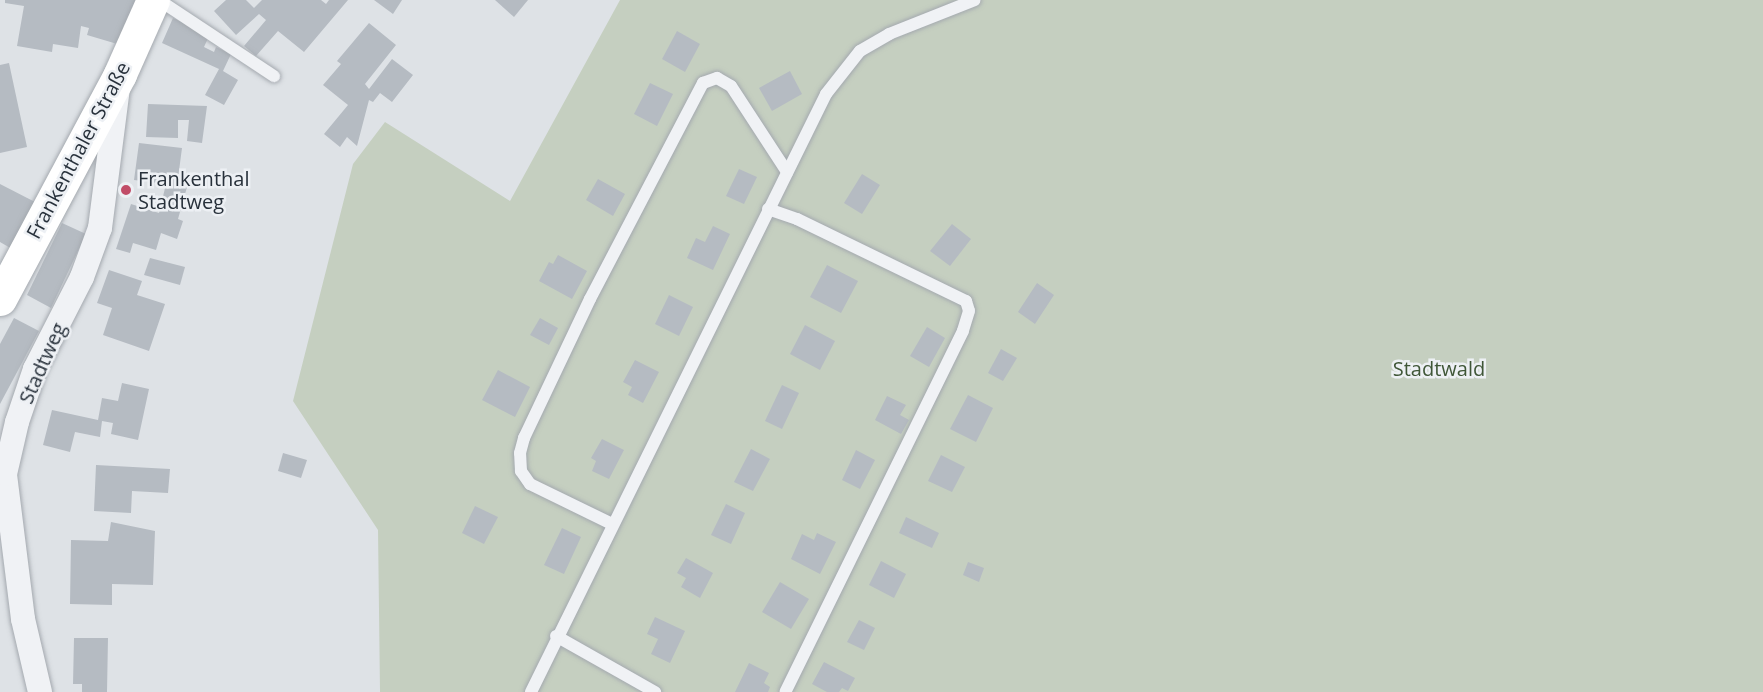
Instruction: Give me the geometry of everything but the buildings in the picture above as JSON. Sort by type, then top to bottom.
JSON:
[{"type":"main road","name":"Frankenthaler Straße","points":[[0,299],[120,74],[153,0]]},
{"type":"street","name":"Stadtweg","points":[[40,692],[23,619],[12,550],[5,474],[17,422],[34,369],[82,278],[100,228],[120,74]]},
{"type":"lane","points":[[159,0],[274,76]]},
{"type":"lane","points":[[531,692],[556,636],[826,94],[860,51],[889,34],[975,0]]},
{"type":"lane","points":[[612,524],[530,484],[521,471],[520,453],[524,438],[590,299],[703,83],[717,78],[731,86],[787,172]]},
{"type":"lane","points":[[768,209],[797,219],[966,301],[969,311],[963,331],[785,692]]},
{"type":"lane","points":[[556,636],[655,692]]},
{"type":"green space","name":"Stadtwald","points":[[620,0],[1763,0],[1763,692],[380,692],[378,530],[293,401],[353,164],[385,122],[510,201]]},
{"type":"place","name":"Frankenthal Stadtweg","points":[[126,190]]}]
